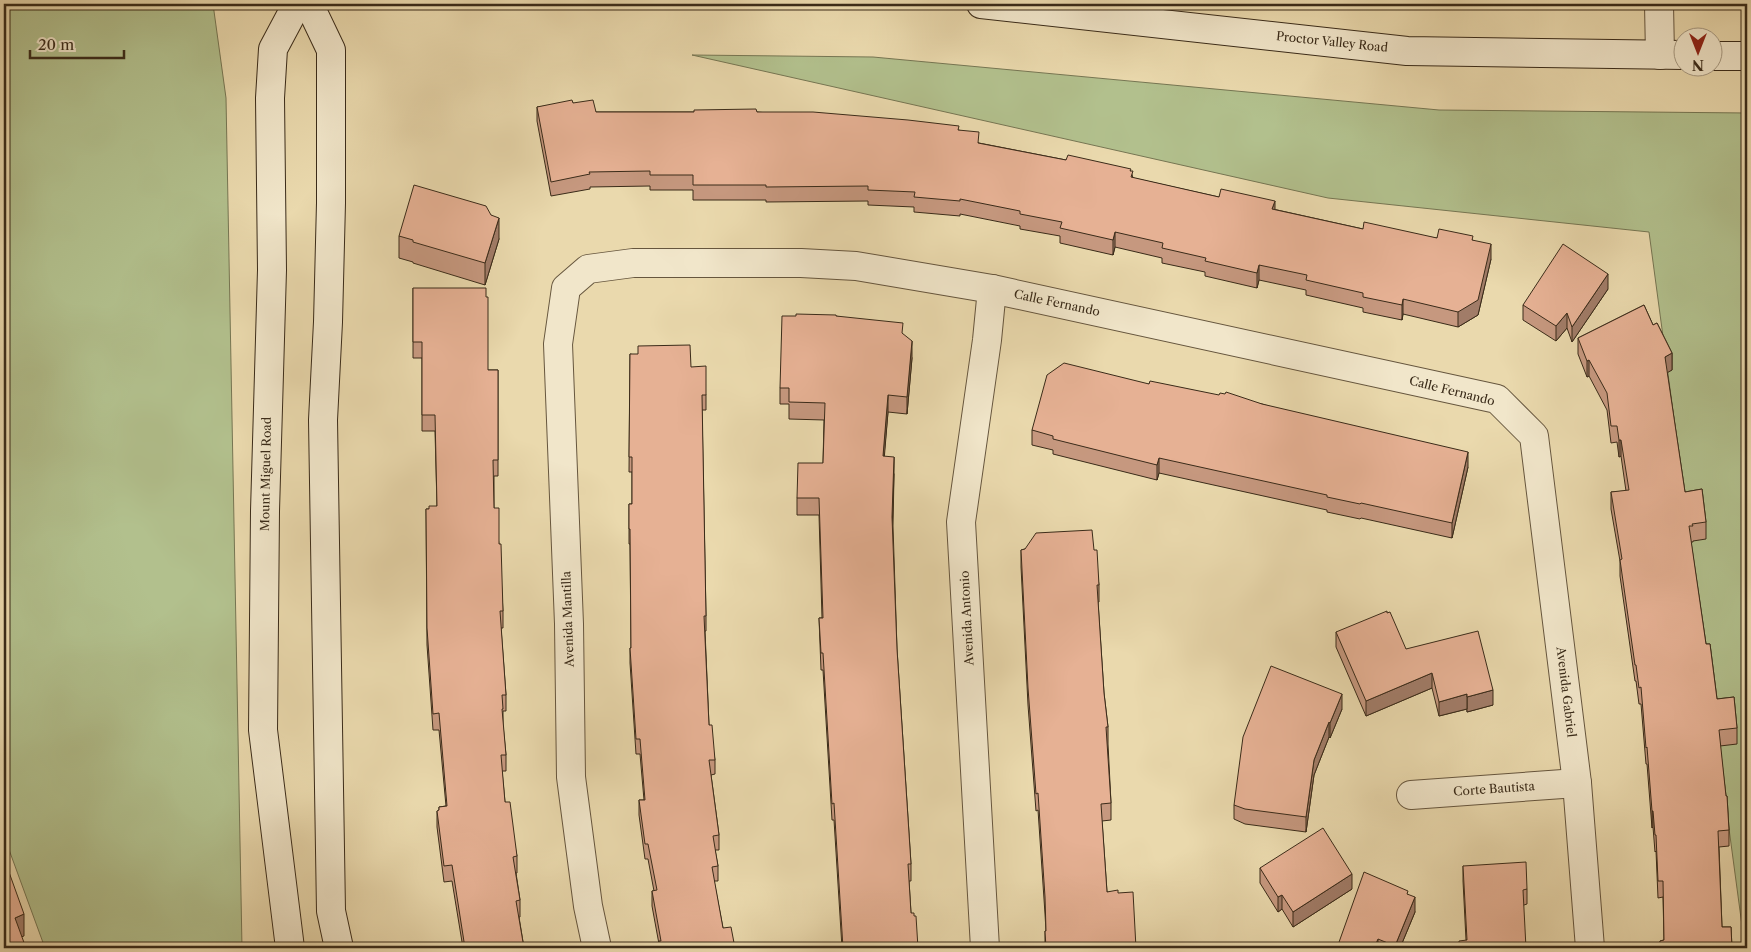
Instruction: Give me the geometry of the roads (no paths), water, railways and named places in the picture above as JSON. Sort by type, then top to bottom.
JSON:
[{"type":"street","name":"Mount Miguel Road","points":[[290,948],[263,730],[263,710],[265,511],[272,270],[270,98],[273,49],[297,4]]},
{"type":"street","points":[[310,4],[331,50],[330,222],[324,420],[331,910],[340,948]]},
{"type":"street","name":"Proctor Valley Road","points":[[982,4],[1407,51],[1672,55]]},
{"type":"street","points":[[1659,4],[1672,55]]},
{"type":"street","points":[[1724,56],[1747,56]]},
{"type":"street","name":"Calle Fernando","points":[[566,288],[588,269],[633,263],[801,263],[856,266],[992,289],[1497,399],[1534,436]]},
{"type":"street","name":"Avenida Mantilla","points":[[566,288],[558,344],[568,624],[571,776],[588,906],[597,948]]},
{"type":"street","name":"Avenida Antonio","points":[[985,948],[961,522],[986,350],[992,289]]},
{"type":"street","name":"Avenida Gabriel","points":[[1534,436],[1577,783],[1590,948]]},
{"type":"street","name":"Corte Bautista","points":[[1411,795],[1577,783]]}]
